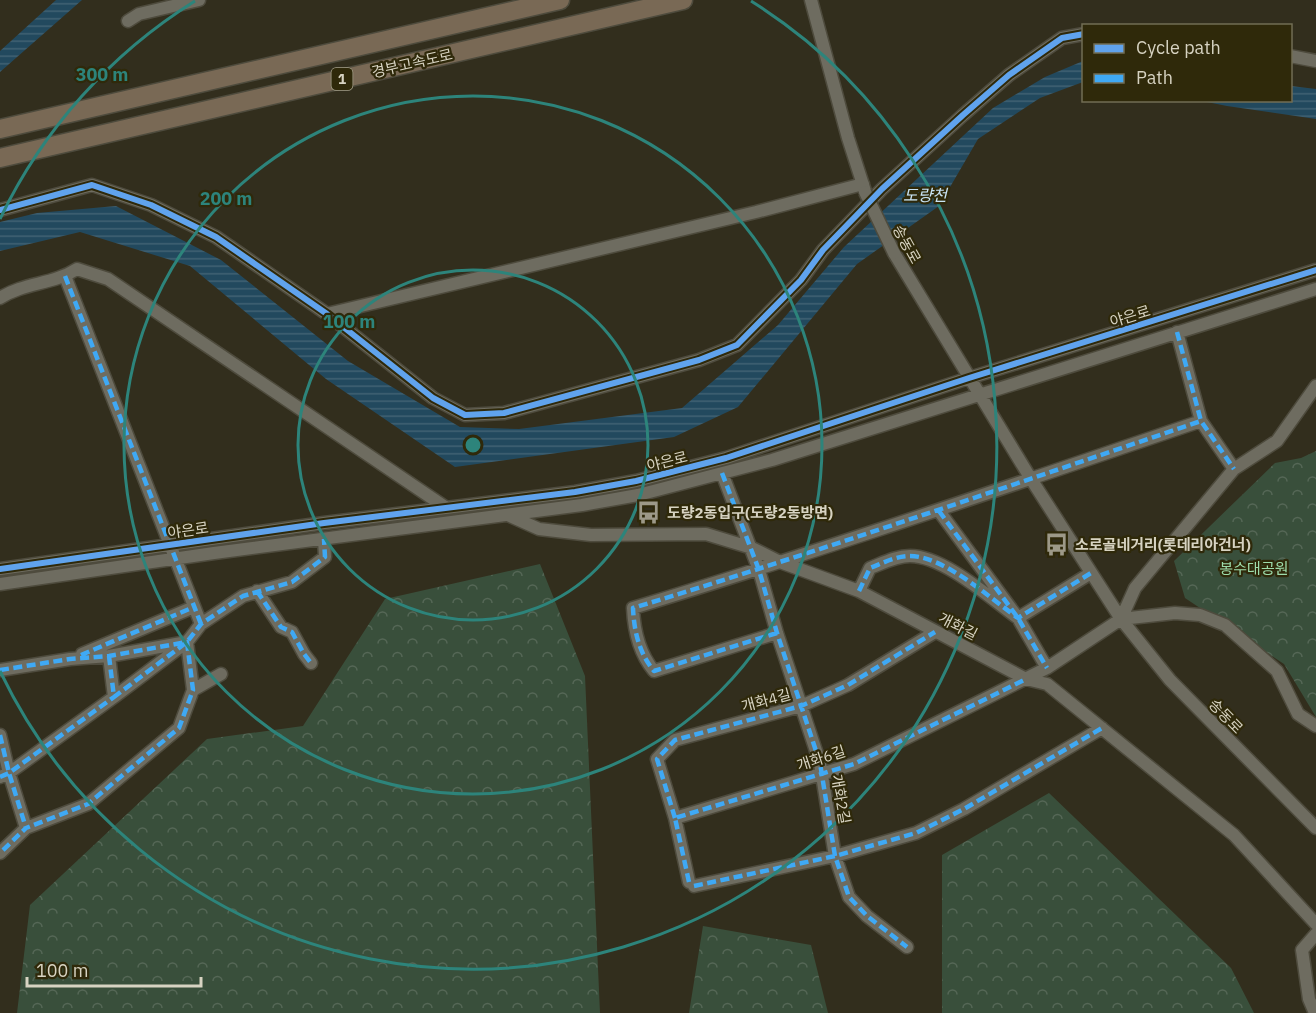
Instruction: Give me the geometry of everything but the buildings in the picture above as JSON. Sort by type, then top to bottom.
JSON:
[{"type":"highway","name":"경부고속도로","points":[[0,129],[560,0]]},
{"type":"highway","name":"경부고속도로","points":[[0,158],[683,0]]},
{"type":"street","points":[[128,21],[139,14],[199,0]]},
{"type":"street","name":"송동로","points":[[811,0],[848,138],[876,219],[894,253],[1030,479],[1121,619],[1170,680],[1316,828]]},
{"type":"street","points":[[0,210],[92,185],[151,205],[216,237],[327,314],[433,398],[465,415],[504,413],[699,360],[737,345],[781,302],[823,250],[882,189],[1010,75],[1062,38],[1082,34]]},
{"type":"street","points":[[1292,56],[1316,61]]},
{"type":"street","points":[[327,314],[864,188]]},
{"type":"street","points":[[0,298],[14,289],[65,276],[77,269],[108,279],[445,507]]},
{"type":"street","name":"야은로","points":[[0,568],[445,507],[575,492],[636,481],[726,458],[969,378],[1316,270]]},
{"type":"street","points":[[65,276],[201,624]]},
{"type":"street","name":"야은로","points":[[0,584],[176,558],[509,515],[638,495],[772,460],[1316,289]]},
{"type":"street","points":[[1177,332],[1201,421],[1234,469]]},
{"type":"street","points":[[1121,619],[1135,588],[1234,469],[1277,441],[1316,386]]},
{"type":"street","points":[[777,633],[654,671],[645,660],[634,627],[633,608],[759,570],[939,511],[1201,421]]},
{"type":"street","points":[[722,473],[752,548]]},
{"type":"street","points":[[939,511],[1018,618],[1047,668]]},
{"type":"street","name":"개화길","points":[[509,515],[539,529],[591,535],[706,534],[752,548],[780,562],[859,591],[1026,679],[1047,684],[1234,835],[1316,924]]},
{"type":"street","points":[[4,775],[187,642],[201,624],[243,596],[292,582],[325,557],[324,538]]},
{"type":"street","name":"개화2길","points":[[752,548],[822,774],[835,856],[849,897],[867,916],[907,947]]},
{"type":"street","points":[[859,591],[870,568],[888,560],[908,556],[924,557],[940,563],[1018,618]]},
{"type":"street","points":[[1018,618],[1091,573]]},
{"type":"street","points":[[257,591],[281,627],[292,632],[311,663]]},
{"type":"street","points":[[70,659],[194,607]]},
{"type":"street","points":[[1026,679],[1047,668],[1121,619],[1174,613],[1200,615],[1225,625],[1277,671],[1298,714],[1316,726]]},
{"type":"street","name":"개화4길","points":[[675,818],[657,759],[675,740],[801,706],[848,685],[935,632]]},
{"type":"street","points":[[0,670],[70,659],[109,656],[187,642]]},
{"type":"street","points":[[0,853],[26,828],[88,804],[179,728],[193,690],[187,642]]},
{"type":"street","points":[[109,656],[114,697]]},
{"type":"street","points":[[193,690],[221,674]]},
{"type":"street","name":"개화6길","points":[[675,818],[854,764],[1026,679]]},
{"type":"street","points":[[675,818],[692,884],[835,856],[916,833],[964,809],[1102,728]]},
{"type":"street","points":[[0,735],[4,775],[26,828]]},
{"type":"street","points":[[1316,934],[1302,950],[1309,999],[1316,1013]]},
{"type":"green space","name":"봉수대공원","points":[[1316,451],[1316,717],[1284,664],[1185,598],[1174,561],[1275,463],[1301,458]]},
{"type":"green space","points":[[540,564],[585,676],[600,1013],[17,1013],[30,905],[207,739],[303,726],[385,599]]},
{"type":"green space","points":[[1049,793],[1231,968],[1254,1013],[942,1013],[942,855]]},
{"type":"green space","points":[[703,926],[811,945],[828,1013],[689,1013]]},
{"type":"water","points":[[56,0],[82,0],[0,72],[0,51]]},
{"type":"water","name":"도량천","points":[[1082,61],[1082,82],[1040,98],[978,139],[939,206],[857,264],[738,407],[674,437],[455,467],[326,379],[190,266],[80,232],[0,251],[0,222],[37,213],[116,206],[221,260],[348,361],[460,427],[519,429],[682,408],[778,325],[844,247],[993,108],[1045,77]]},
{"type":"water","points":[[1292,86],[1316,89],[1316,119],[1207,102],[1292,102]]},
{"type":"marked path","points":[[65,276],[201,624]]},
{"type":"marked path","points":[[1177,332],[1201,421],[1234,469]]},
{"type":"marked path","points":[[777,633],[654,671],[638,641],[633,608],[847,540],[1201,421]]},
{"type":"marked path","points":[[722,473],[759,570],[777,633],[820,763],[835,856],[849,897],[867,916],[907,947]]},
{"type":"marked path","points":[[939,511],[1018,618],[1047,668]]},
{"type":"marked path","points":[[109,656],[114,697],[187,642],[201,624],[243,596],[292,582],[325,557],[324,539]]},
{"type":"marked path","points":[[859,591],[870,568],[900,557],[923,558],[952,570],[1018,618],[1091,573]]},
{"type":"marked path","points":[[257,591],[281,627],[292,632],[311,663]]},
{"type":"marked path","points":[[81,655],[194,607]]},
{"type":"marked path","points":[[675,818],[657,759],[675,740],[801,706],[848,685],[935,632]]},
{"type":"marked path","points":[[0,670],[70,659],[109,656],[187,642],[193,690],[179,728],[88,804],[26,828],[0,853]]},
{"type":"marked path","points":[[689,882],[675,818],[854,764],[1026,679]]},
{"type":"marked path","points":[[0,777],[9,773],[114,697]]},
{"type":"marked path","points":[[694,886],[835,856],[916,833],[964,809],[1102,728]]},
{"type":"marked path","points":[[0,735],[26,828]]},
{"type":"cycle path","points":[[0,210],[92,185],[151,205],[216,237],[327,314],[433,398],[465,415],[504,413],[699,360],[737,345],[801,280],[823,250],[882,189],[963,115],[1009,75],[1062,38],[1082,34]]},
{"type":"cycle path","points":[[0,569],[324,523],[575,492],[636,481],[726,458],[969,378],[1316,270]]},
{"type":"place","name":"도량2동입구(도량2동방면)","points":[[649,512]]},
{"type":"place","name":"소로골네거리(롯데리아건너)","points":[[1057,544]]}]
